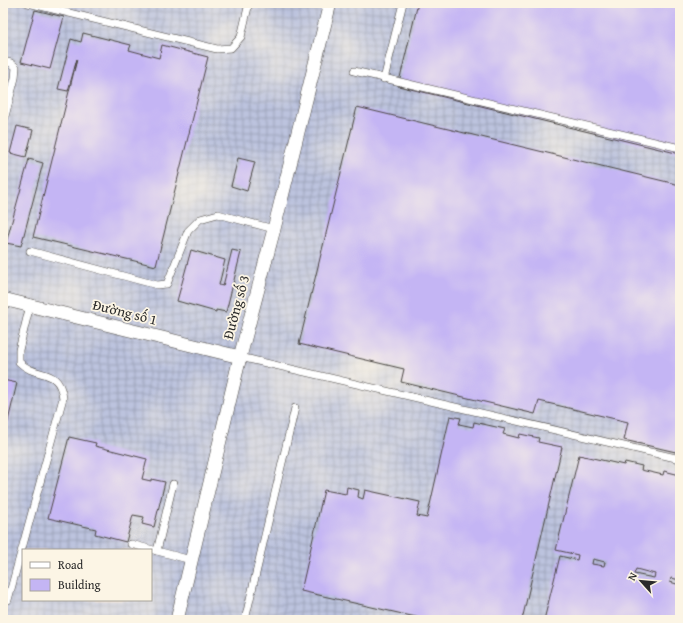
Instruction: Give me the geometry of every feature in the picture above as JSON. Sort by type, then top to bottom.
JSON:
[{"type":"street","name":"Đường số 3","points":[[177,620],[240,357],[274,229],[330,3]]},
{"type":"street","name":"Đường số 1","points":[[3,299],[240,357]]},
{"type":"lane","points":[[28,3],[217,49],[231,48],[241,37],[249,3]]},
{"type":"lane","points":[[384,79],[403,3]]},
{"type":"lane","points":[[3,61],[16,67],[15,78],[3,124]]},
{"type":"lane","points":[[354,71],[680,148]]},
{"type":"lane","points":[[30,251],[157,285],[167,284],[188,231],[200,219],[218,214],[274,229]]},
{"type":"lane","points":[[22,549],[64,398],[62,387],[54,377],[25,369],[19,362],[19,350],[30,305]]},
{"type":"lane","points":[[240,357],[680,459]]},
{"type":"lane","points":[[245,620],[295,408]]},
{"type":"lane","points":[[157,551],[173,484]]},
{"type":"lane","points":[[131,544],[150,549]]},
{"type":"lane","points":[[8,600],[22,550]]},
{"type":"lane","points":[[152,550],[191,560]]},
{"type":"shaded area","points":[[3,3],[680,3],[680,620],[3,620]]},
{"type":"building","points":[[418,3],[680,3],[680,154],[398,86]]},
{"type":"building","points":[[35,10],[64,17],[50,69],[21,62]]},
{"type":"building","points":[[83,33],[131,45],[129,50],[159,58],[162,45],[208,57],[156,266],[33,237],[77,59],[68,91],[58,89],[71,39],[81,42]]},
{"type":"building","points":[[357,107],[680,185],[680,453],[624,440],[628,422],[539,401],[535,414],[401,382],[404,369],[299,344]]},
{"type":"building","points":[[17,126],[33,130],[26,157],[10,153]]},
{"type":"building","points":[[238,158],[255,162],[247,191],[231,186]]},
{"type":"building","points":[[29,159],[43,163],[21,246],[6,243]]},
{"type":"building","points":[[191,250],[225,260],[219,285],[223,286],[232,250],[241,252],[226,312],[216,310],[216,312],[177,301]]},
{"type":"building","points":[[3,380],[17,383],[4,438],[3,438]]},
{"type":"building","points":[[450,416],[461,418],[459,424],[473,427],[474,422],[505,429],[503,434],[519,438],[520,434],[539,438],[538,442],[562,447],[522,620],[429,620],[301,591],[324,490],[346,494],[347,487],[359,490],[358,497],[363,499],[365,490],[420,502],[417,516],[427,518]]},
{"type":"building","points":[[69,437],[96,443],[95,446],[147,459],[142,479],[165,482],[154,527],[142,524],[144,517],[133,515],[126,542],[95,534],[96,529],[48,518]]},
{"type":"building","points":[[579,455],[624,465],[625,462],[642,466],[641,470],[663,475],[664,471],[680,475],[680,580],[671,578],[670,582],[680,585],[680,620],[544,620],[560,556],[577,560],[578,555],[556,550]],"holes":[[[593,559],[605,562],[604,566],[592,564]],[[636,569],[655,574],[654,578],[634,574]]]}]
